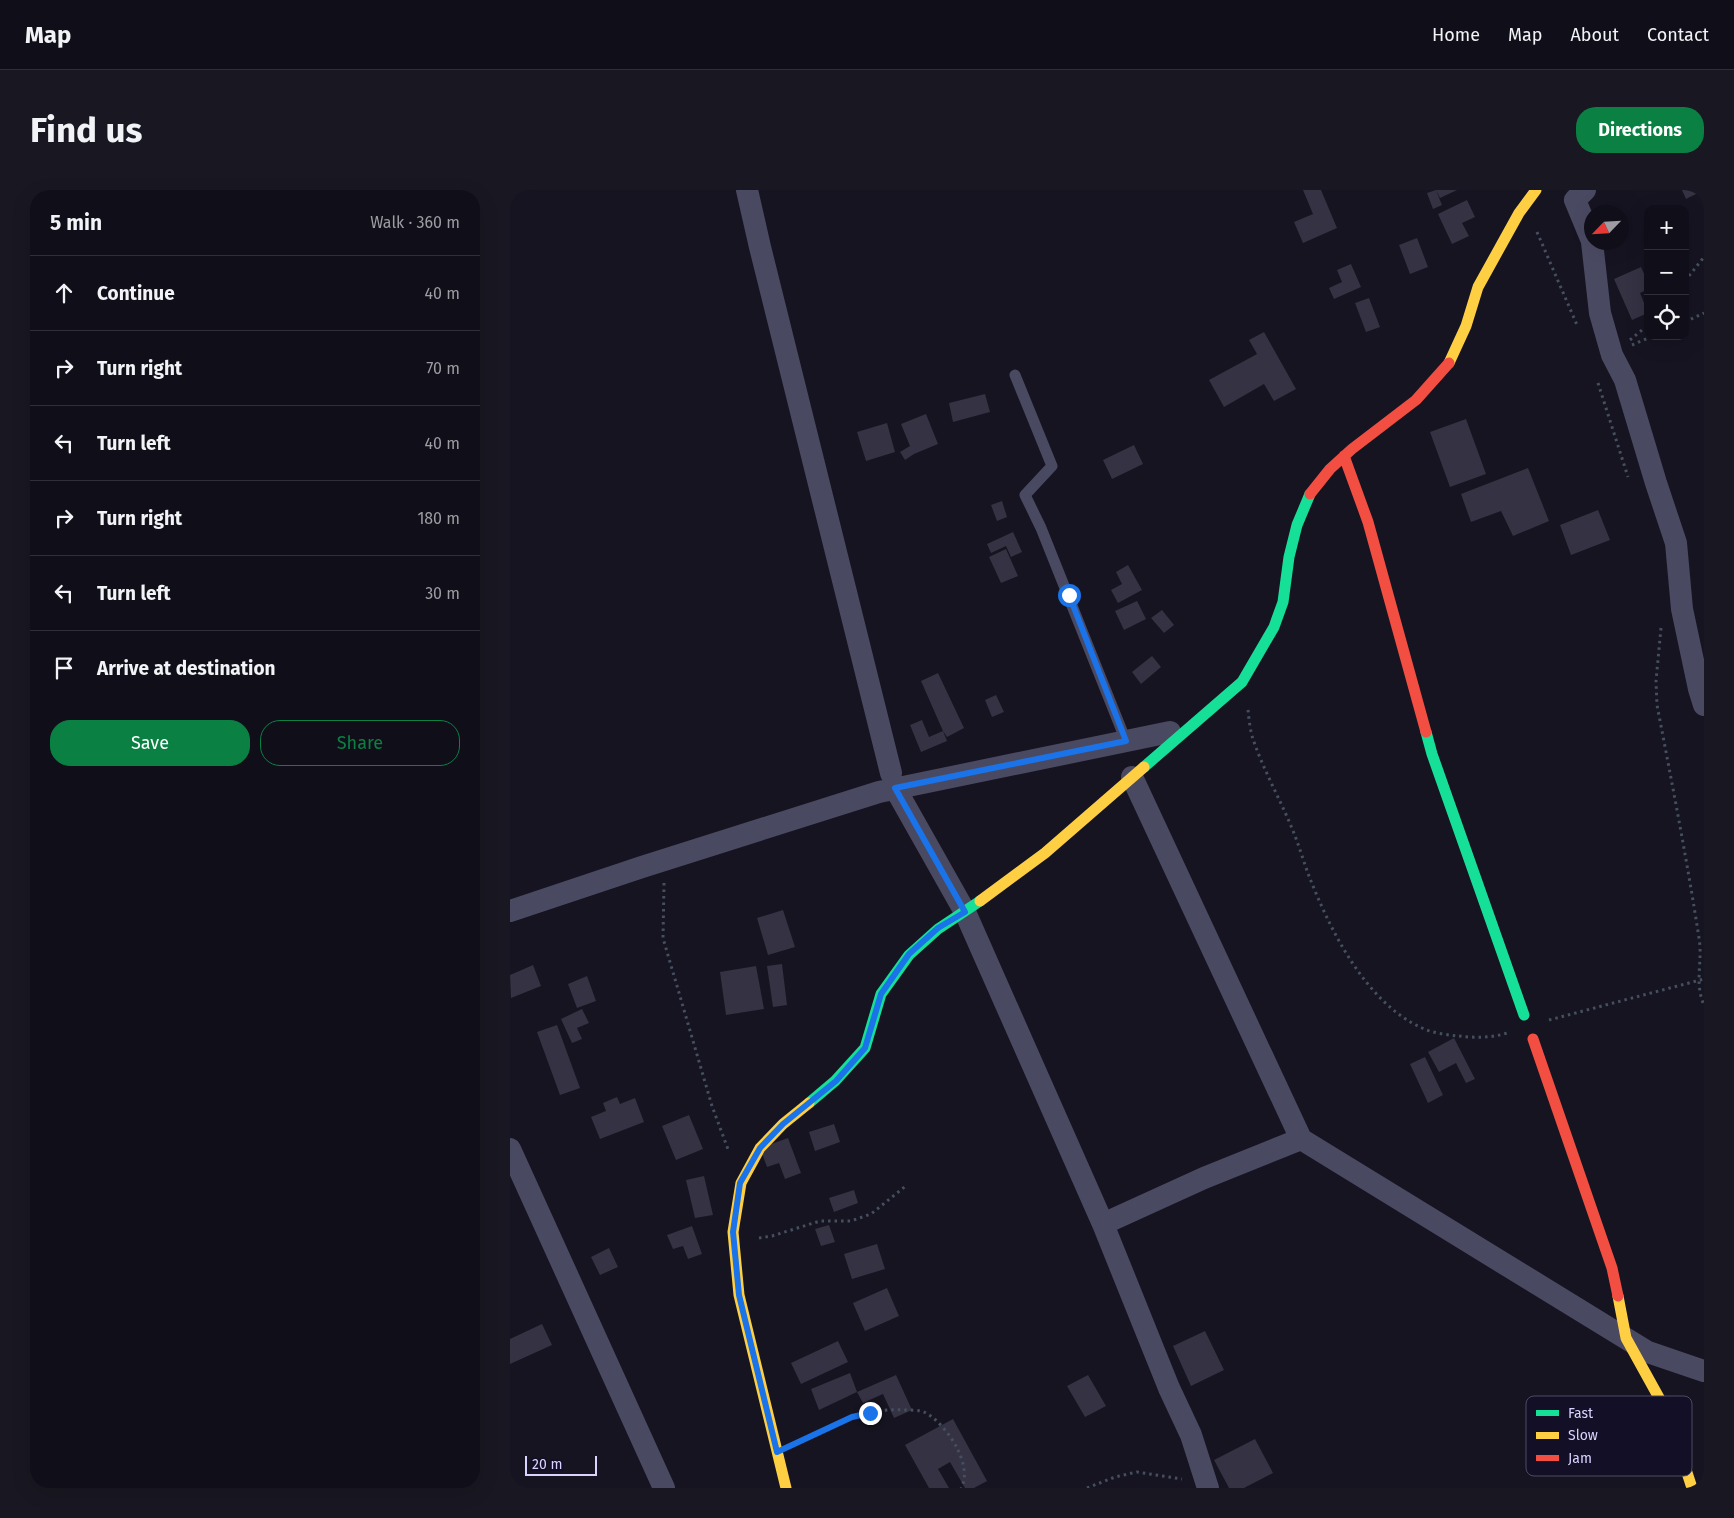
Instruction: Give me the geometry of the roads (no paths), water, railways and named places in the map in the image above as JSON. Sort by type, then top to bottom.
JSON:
[{"type":"street","points":[[747,190],[893,781],[965,912],[1103,1224],[1169,1388],[1191,1435],[1208,1488]]},
{"type":"street","points":[[786,1488],[739,1295],[733,1232],[740,1183],[760,1148],[783,1124],[836,1081],[865,1048],[881,994],[909,954],[938,928],[965,912],[1045,853],[1242,682],[1274,626],[1283,602],[1289,557],[1301,512],[1314,490],[1344,456],[1416,400],[1448,366],[1466,326],[1478,287],[1500,245],[1536,190]]},
{"type":"street","points":[[1584,190],[1575,200],[1584,222]]},
{"type":"street","points":[[1593,250],[1600,314],[1609,347],[1625,380],[1676,543],[1682,609],[1704,706]]},
{"type":"street","points":[[1344,456],[1368,522],[1432,754],[1524,1015]]},
{"type":"street","points":[[510,911],[878,792],[893,781],[1170,732]]},
{"type":"street","points":[[1132,777],[1300,1139],[1648,1352],[1704,1371]]},
{"type":"street","points":[[1533,1039],[1612,1268],[1626,1338],[1658,1396]]},
{"type":"street","points":[[1103,1224],[1204,1178],[1300,1139]]},
{"type":"street","points":[[510,1149],[664,1488]]},
{"type":"street","points":[[1688,1476],[1692,1488]]},
{"type":"lane","points":[[1015,375],[1052,466],[1024,495],[1041,528],[1126,741]]}]
